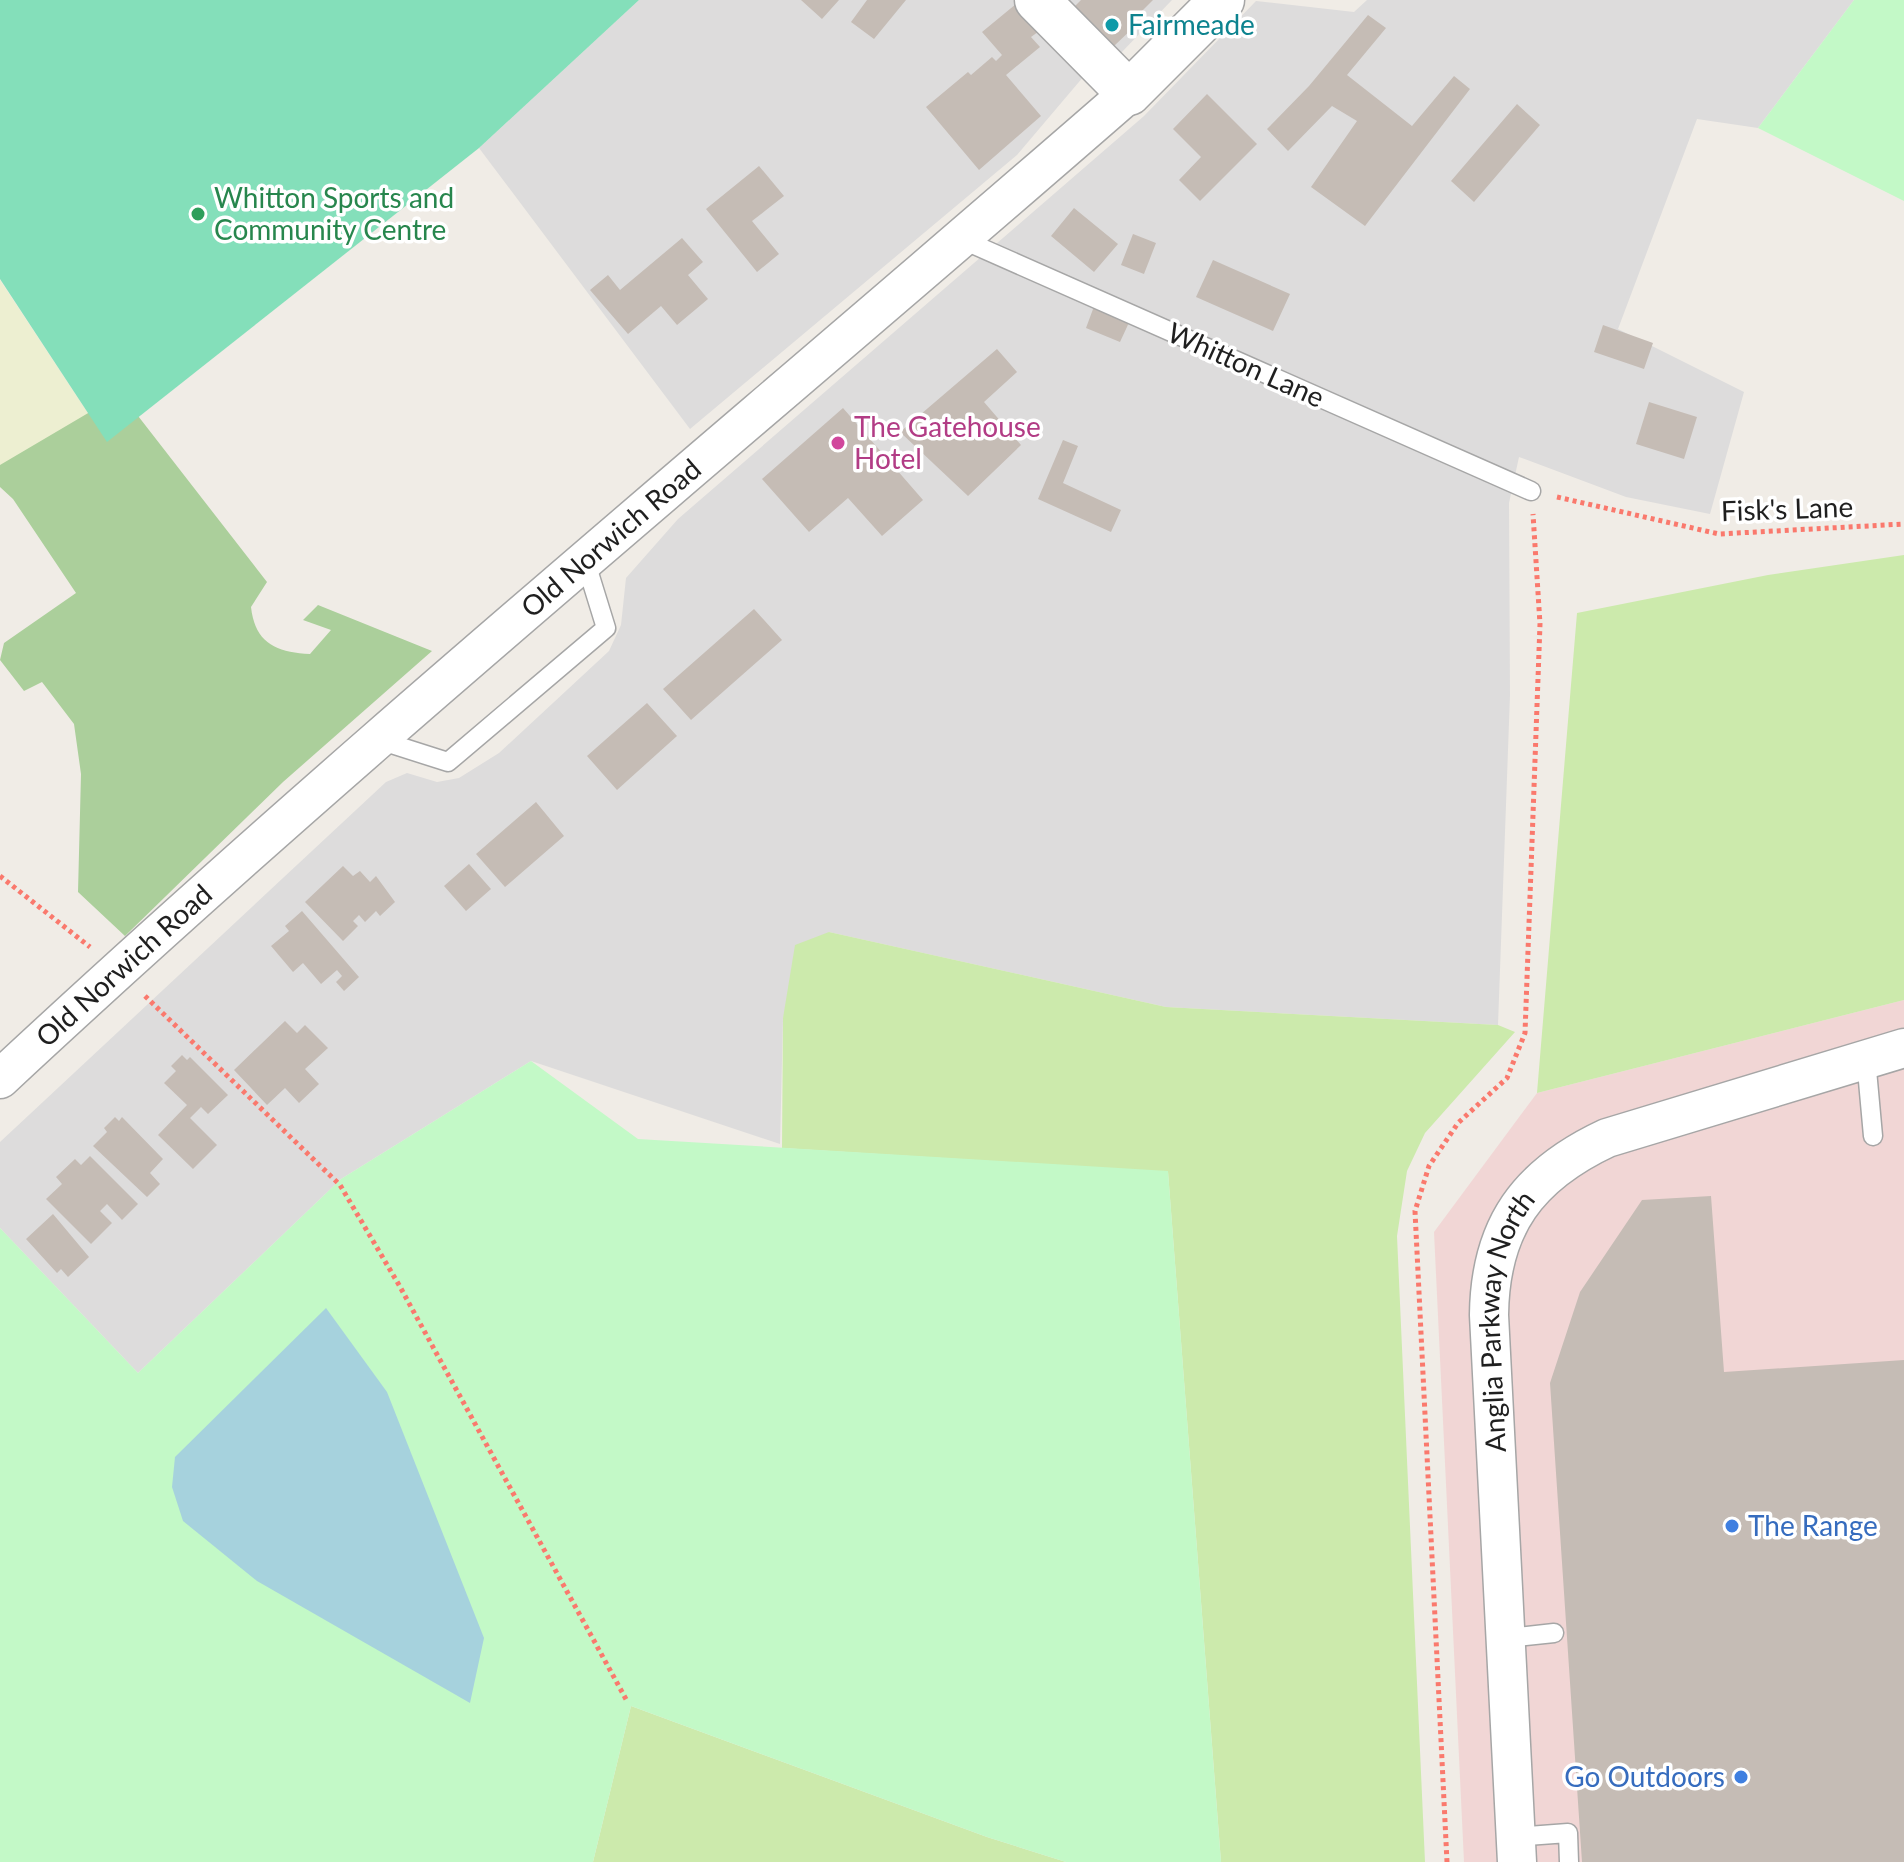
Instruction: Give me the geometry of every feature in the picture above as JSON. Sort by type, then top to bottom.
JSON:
[{"type":"street","points":[[1037,0],[1129,93]]},
{"type":"street","name":"Old Norwich Road","points":[[0,1079],[117,970],[585,560],[1129,93],[1222,0]]},
{"type":"street","name":"Anglia Parkway North","points":[[1516,1849],[1489,1315],[1494,1261],[1513,1214],[1542,1177],[1607,1138],[1904,1048]]},
{"type":"lane","name":"Whitton Lane","points":[[961,239],[1531,491]]},
{"type":"lane","points":[[379,740],[448,762],[606,628],[585,560]]},
{"type":"lane","points":[[1866,1059],[1873,1136]]},
{"type":"lane","points":[[1507,1638],[1554,1633]]},
{"type":"lane","points":[[1516,1849],[1568,1833],[1569,1862]]},
{"type":"path","name":"Fisk's Lane","points":[[1531,491],[1719,534],[1904,524]]},
{"type":"path","points":[[1447,1862],[1415,1211],[1429,1166],[1458,1123],[1507,1078],[1525,1033],[1540,624],[1531,491]]},
{"type":"path","points":[[0,876],[117,970],[340,1185],[399,1285],[627,1701]]},
{"type":"shaded area","points":[[639,0],[1013,0],[1084,76],[1017,155],[690,429],[479,148]]},
{"type":"shaded area","name":"Fairmeade","points":[[1064,0],[1172,0],[1120,54]]},
{"type":"shaded area","points":[[1367,0],[1854,0],[1758,128],[1697,119],[1618,329],[1744,392],[1710,514],[1626,497],[1519,457],[1509,503],[1510,695],[1498,1025],[1166,1007],[829,932],[783,1018],[780,1144],[531,1061],[341,1179],[138,1373],[0,1228],[0,1142],[386,782],[407,773],[437,782],[459,778],[499,753],[609,651],[621,625],[626,578],[678,519],[1144,116],[1256,1],[1354,12]]},
{"type":"shaded area","points":[[1904,1000],[1904,1862],[1464,1862],[1434,1232],[1537,1093]]},
{"type":"green space","name":"Whitton Sports and Community Centre","points":[[0,0],[639,0],[479,148],[107,442],[0,279]]},
{"type":"green space","points":[[1854,0],[1904,0],[1904,201],[1758,128]]},
{"type":"green space","points":[[0,280],[107,442],[0,478]]},
{"type":"green space","points":[[95,409],[135,412],[267,582],[251,607],[257,629],[269,643],[287,651],[310,654],[331,630],[303,620],[318,605],[432,651],[283,782],[125,936],[78,892],[81,774],[74,724],[42,682],[24,691],[0,660],[4,643],[76,593],[13,499],[0,487],[0,465]]},
{"type":"green space","points":[[1904,555],[1904,1000],[1537,1093],[1577,613],[1768,575]]},
{"type":"green space","points":[[829,932],[1166,1007],[1498,1025],[1515,1032],[1425,1133],[1407,1171],[1397,1236],[1425,1862],[1221,1862],[1168,1172],[782,1148],[783,1018],[795,945]]},
{"type":"green space","points":[[531,1061],[638,1139],[1168,1171],[1221,1862],[1066,1862],[987,1837],[631,1706],[593,1862],[0,1862],[0,1228],[138,1373],[341,1179]]},
{"type":"green space","points":[[631,1706],[987,1837],[1066,1862],[593,1862]]},
{"type":"water","points":[[326,1308],[387,1392],[484,1638],[470,1703],[257,1581],[183,1521],[172,1487],[175,1457]]},
{"type":"building","points":[[801,0],[839,0],[822,19]]},
{"type":"building","points":[[867,0],[906,0],[874,39],[851,22]]},
{"type":"building","name":"Fairmeade","points":[[1081,0],[1153,0],[1130,23],[1134,27],[1114,46],[1074,7]]},
{"type":"building","points":[[1016,4],[1042,29],[1031,37],[1040,47],[1006,75],[1041,116],[979,170],[926,107],[968,72],[971,75],[992,57],[996,61],[1002,55],[982,32]]},
{"type":"building","points":[[1368,15],[1386,28],[1347,75],[1412,126],[1454,76],[1470,89],[1365,226],[1311,187],[1357,121],[1332,106],[1288,151],[1267,129],[1309,86]]},
{"type":"building","points":[[1207,94],[1257,144],[1200,201],[1179,180],[1201,157],[1173,129]]},
{"type":"building","points":[[1517,104],[1540,125],[1474,202],[1451,181]]},
{"type":"building","points":[[759,166],[784,196],[752,221],[779,254],[757,272],[706,209]]},
{"type":"building","points":[[1074,208],[1118,244],[1094,272],[1051,236]]},
{"type":"building","points":[[1133,234],[1156,243],[1144,274],[1121,265]]},
{"type":"building","points":[[682,238],[703,262],[688,275],[708,299],[677,325],[661,306],[628,334],[590,290],[608,275],[620,290]]},
{"type":"building","points":[[1213,260],[1290,294],[1273,331],[1196,297]]},
{"type":"building","points":[[1096,301],[1132,316],[1120,342],[1086,328]]},
{"type":"building","points":[[1603,325],[1653,343],[1644,369],[1594,352]]},
{"type":"building","points":[[997,349],[1017,372],[984,402],[1021,445],[968,496],[900,432]]},
{"type":"building","points":[[1649,402],[1697,417],[1684,459],[1636,444]]},
{"type":"building","name":"The Gatehouse Hotel","points":[[843,408],[923,500],[882,536],[848,498],[809,532],[762,479]]},
{"type":"building","points":[[1063,440],[1078,446],[1063,483],[1121,510],[1111,532],[1038,499]]},
{"type":"building","points":[[754,609],[782,640],[691,720],[663,689]]},
{"type":"building","points":[[647,703],[677,736],[617,790],[587,756]]},
{"type":"building","points":[[536,802],[564,836],[505,887],[476,854]]},
{"type":"building","points":[[469,864],[491,889],[466,911],[444,886]]},
{"type":"building","points":[[343,866],[353,876],[360,871],[370,882],[376,876],[395,902],[380,916],[376,911],[365,922],[359,915],[353,921],[358,926],[343,941],[305,902]]},
{"type":"building","points":[[302,911],[359,977],[344,991],[336,982],[342,976],[337,970],[321,984],[303,963],[293,972],[271,946],[289,931],[285,926]]},
{"type":"building","points":[[285,1021],[297,1033],[305,1025],[328,1048],[305,1069],[319,1084],[299,1103],[285,1088],[267,1105],[234,1070]]},
{"type":"building","points":[[182,1055],[187,1060],[190,1057],[228,1095],[208,1114],[201,1107],[190,1118],[217,1145],[193,1169],[158,1135],[187,1105],[164,1083],[176,1071],[171,1066]]},
{"type":"building","points":[[115,1117],[119,1121],[122,1117],[163,1159],[150,1173],[160,1184],[147,1197],[93,1146],[107,1132],[104,1128]]},
{"type":"building","points":[[90,1156],[138,1204],[122,1220],[107,1204],[100,1211],[112,1223],[91,1244],[46,1199],[62,1184],[56,1177],[75,1159],[81,1165]]},
{"type":"building","name":"The Range","points":[[1711,1196],[1724,1372],[1904,1360],[1904,1862],[1582,1862],[1550,1383],[1580,1292],[1642,1200]]},
{"type":"building","points":[[53,1214],[89,1257],[68,1277],[61,1269],[57,1273],[26,1239]]},
{"type":"place","name":"Fairmeade","points":[[1112,25]]},
{"type":"place","name":"Whitton Sports and Community Centre","points":[[198,214]]},
{"type":"place","name":"The Gatehouse Hotel","points":[[838,443]]},
{"type":"place","name":"The Range","points":[[1732,1526]]},
{"type":"place","name":"Go Outdoors","points":[[1741,1777]]}]
